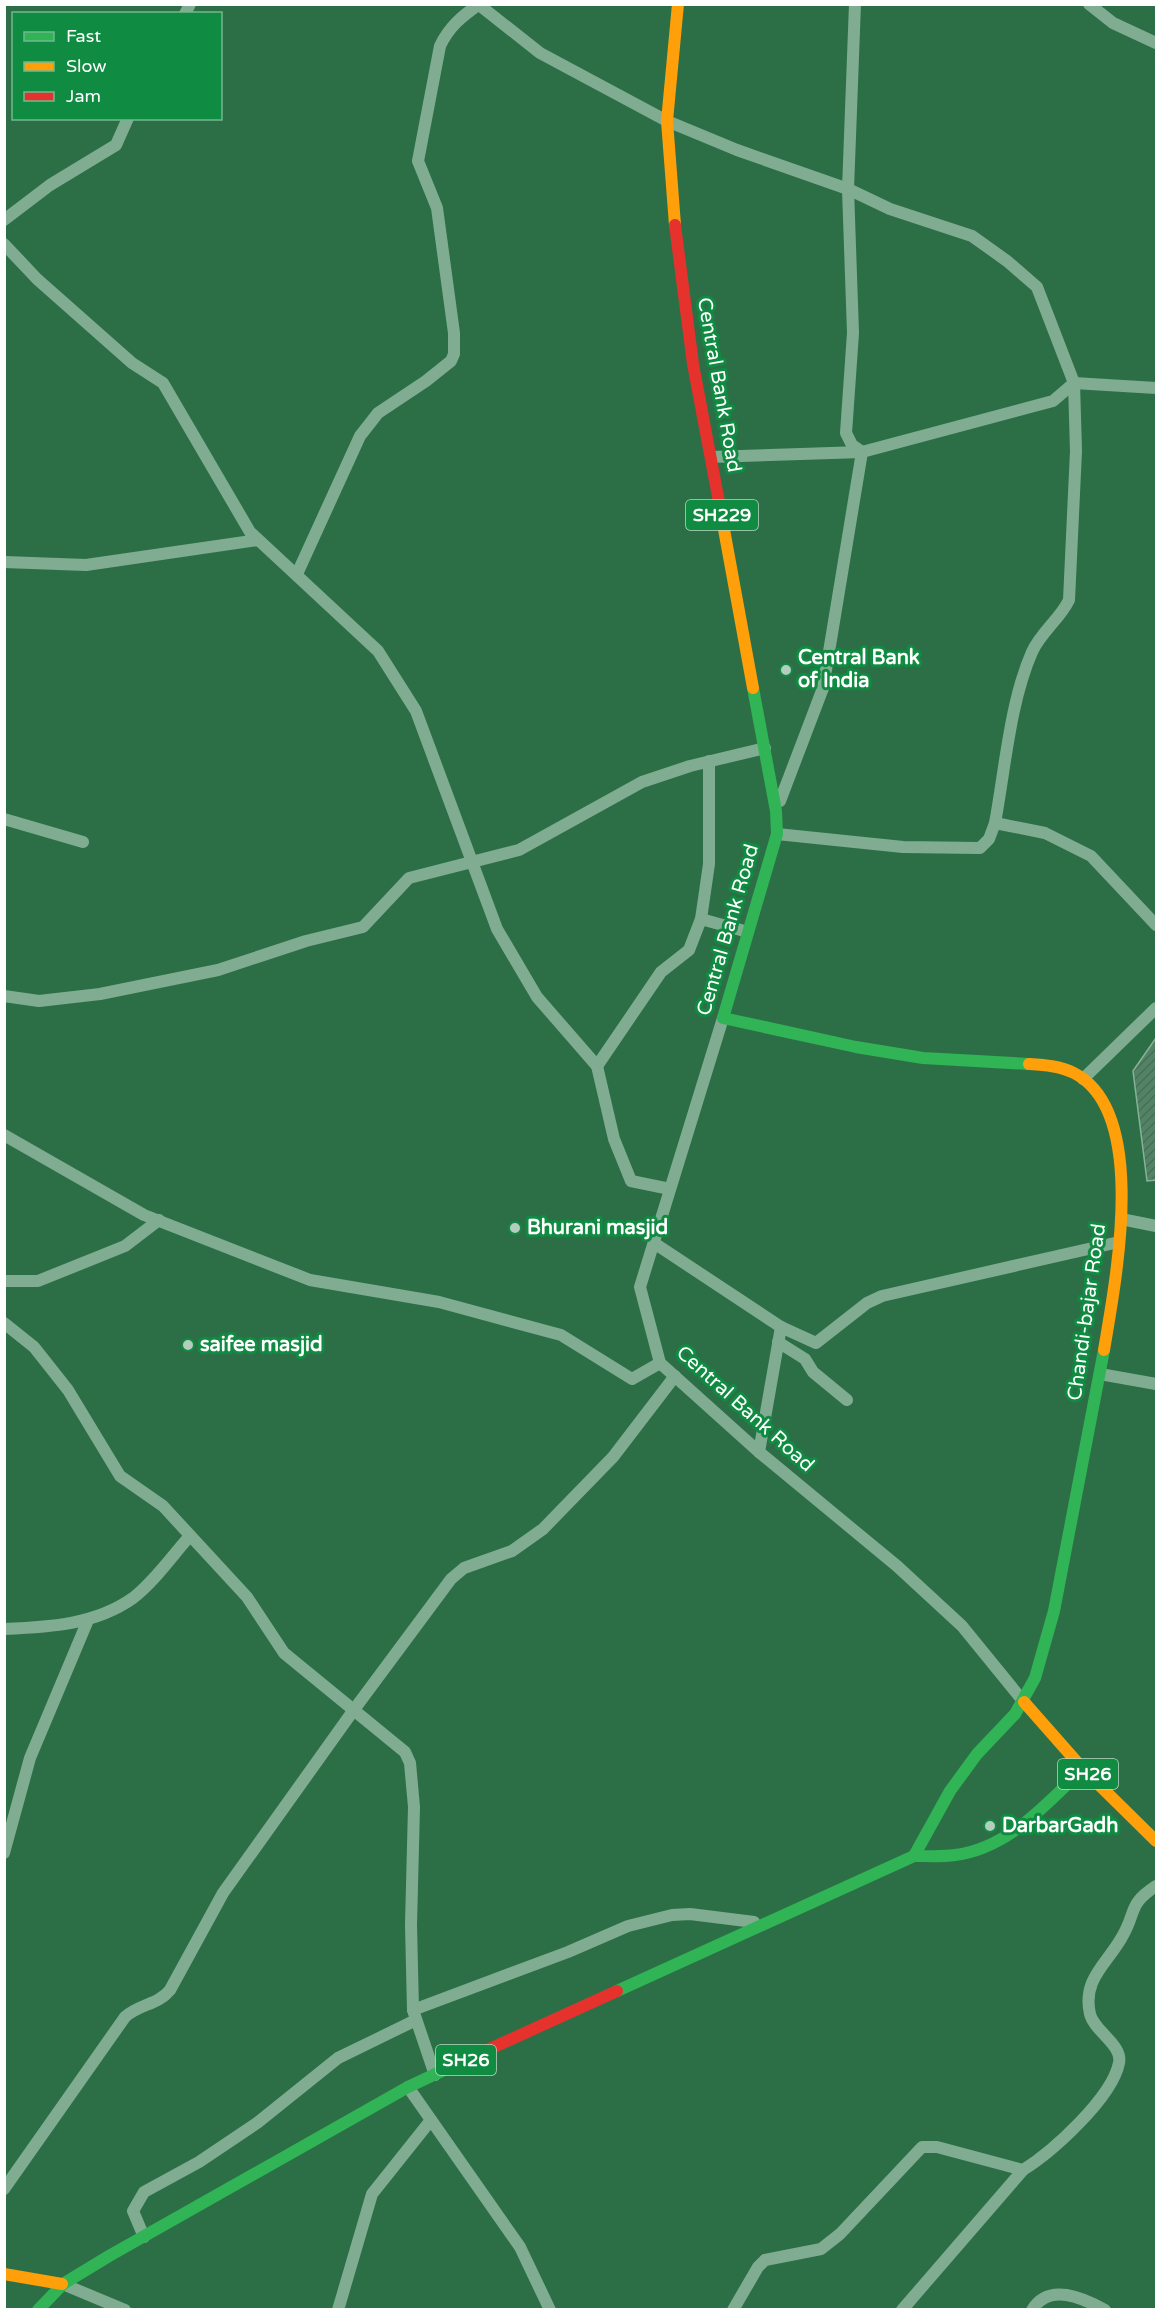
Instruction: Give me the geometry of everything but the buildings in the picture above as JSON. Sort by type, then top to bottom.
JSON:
[{"type":"main road","name":"Central Bank Road","points":[[678,4],[667,120],[676,242],[693,364],[776,811],[777,834],[723,1018]]},
{"type":"main road","points":[[723,1018],[890,1053],[955,1062],[1033,1064],[1066,1071],[1083,1079]]},
{"type":"main road","name":"Chandi-bajar Road","points":[[914,1856],[933,1812],[1023,1702],[1039,1665],[1052,1622],[1100,1374],[1119,1242],[1119,1150],[1112,1122],[1101,1100],[1083,1079]]},
{"type":"main road","name":"SH26","points":[[1023,1702],[1083,1769],[1156,1841]]},
{"type":"main road","name":"SH26","points":[[39,2308],[63,2284],[408,2087],[760,1923],[914,1856],[956,1855],[991,1845],[1023,1826],[1083,1769]]},
{"type":"main road","points":[[4,2274],[63,2284]]},
{"type":"street","points":[[855,4],[848,189],[853,333],[846,433],[852,445],[862,452]]},
{"type":"street","points":[[1089,4],[1113,23],[1156,43]]},
{"type":"street","points":[[297,574],[360,436],[378,413],[451,361],[454,354],[454,333],[437,208],[418,161],[440,46],[446,32],[456,21],[478,5],[540,53],[667,120],[737,150],[848,189],[890,209],[972,236],[1007,261],[1037,287],[1074,382],[1076,451],[1069,600],[1065,609],[1039,639],[1020,687],[995,822],[989,839],[980,849],[903,847],[777,834]]},
{"type":"street","points":[[4,220],[50,185],[116,145],[127,120]]},
{"type":"street","points":[[4,244],[37,279],[132,363],[163,383],[250,532],[378,651],[416,711],[497,929],[537,998],[597,1066],[614,1139],[631,1181],[670,1189]]},
{"type":"street","points":[[711,457],[862,452],[1053,400],[1074,382],[1156,388]]},
{"type":"street","points":[[776,811],[824,688],[862,452]]},
{"type":"street","points":[[4,562],[86,566],[258,540]]},
{"type":"street","points":[[4,996],[39,1001],[100,994],[218,970],[306,941],[363,927],[409,878],[519,850],[642,782],[709,761],[766,748]]},
{"type":"street","points":[[597,1066],[661,972],[689,950],[701,919],[709,864],[709,761]]},
{"type":"street","points":[[4,819],[83,842]]},
{"type":"street","points":[[995,822],[1045,833],[1091,856],[1156,925]]},
{"type":"street","points":[[701,919],[748,932]]},
{"type":"street","points":[[1083,1079],[1156,1008]]},
{"type":"street","name":"Central Bank Road","points":[[723,1018],[640,1287],[660,1363],[759,1452],[897,1566],[962,1626],[1023,1702]]},
{"type":"street","points":[[4,1135],[159,1220],[310,1280],[439,1302],[561,1335],[632,1379],[660,1363]]},
{"type":"street","points":[[1120,1219],[1156,1226]]},
{"type":"street","points":[[4,1281],[38,1281],[125,1246],[159,1220]]},
{"type":"street","points":[[654,1243],[782,1327],[816,1343],[867,1303],[882,1296],[1119,1242]]},
{"type":"street","points":[[4,1323],[34,1347],[68,1390],[120,1476],[163,1506],[189,1537],[247,1597],[284,1653],[352,1711],[405,1752],[410,1763],[414,1808],[411,1925],[415,2015],[435,2075]]},
{"type":"street","points":[[759,1452],[782,1327]]},
{"type":"street","points":[[778,1342],[805,1359],[813,1372],[847,1400]]},
{"type":"street","points":[[1100,1374],[1156,1384]]},
{"type":"street","points":[[4,2189],[125,2017],[140,2008],[160,2001],[171,1990],[223,1893],[352,1711],[451,1579],[464,1568],[512,1551],[543,1529],[613,1457],[675,1376]]},
{"type":"street","points":[[4,1629],[45,1627],[88,1620],[134,1597],[189,1537]]},
{"type":"street","points":[[4,1853],[30,1758],[88,1620]]},
{"type":"street","points":[[902,2310],[1023,2170],[1037,2162],[1088,2115],[1113,2078],[1119,2063],[1118,2054],[1092,2021],[1088,1990],[1107,1956],[1122,1937],[1136,1901],[1156,1886]]},
{"type":"street","points":[[144,2237],[133,2211],[144,2192],[199,2162],[257,2123],[338,2058],[415,2015],[628,1926],[672,1915],[690,1914],[760,1923]]},
{"type":"street","points":[[408,2087],[520,2247],[550,2310]]},
{"type":"street","points":[[338,2310],[372,2194],[431,2120]]},
{"type":"street","points":[[733,2310],[758,2267],[765,2260],[780,2255],[821,2249],[840,2234],[922,2147],[937,2147],[1023,2170]]},
{"type":"street","points":[[63,2284],[125,2310]]},
{"type":"street","points":[[1032,2310],[1043,2298],[1062,2294],[1085,2299],[1105,2310]]},
{"type":"traffic: fast","points":[[753,688],[776,811],[777,834],[723,1018],[856,1047],[923,1058],[1029,1064]]},
{"type":"traffic: fast","points":[[914,1856],[950,1791],[977,1754],[1015,1714],[1035,1678],[1054,1611],[1104,1350]]},
{"type":"traffic: fast","points":[[617,1991],[914,1856],[955,1855],[993,1844],[1025,1823],[1083,1769]]},
{"type":"traffic: fast","points":[[38,2310],[63,2284],[109,2256],[408,2087],[461,2062]]},
{"type":"traffic: slow","points":[[675,225],[667,121],[678,4]]},
{"type":"traffic: slow","points":[[719,502],[753,688]]},
{"type":"traffic: slow","points":[[1029,1064],[1058,1067],[1074,1073],[1098,1093],[1112,1123],[1120,1160],[1122,1201],[1115,1284],[1104,1350]]},
{"type":"traffic: slow","points":[[1024,1702],[1083,1769],[1156,1841]]},
{"type":"traffic: slow","points":[[4,2274],[62,2284]]},
{"type":"traffic: jam","points":[[675,225],[693,364],[719,502]]},
{"type":"traffic: jam","points":[[461,2062],[617,1991]]},
{"type":"place","name":"Central Bank of India","points":[[786,670]]},
{"type":"place","name":"Bhurani masjid","points":[[515,1228]]},
{"type":"place","name":"saifee masjid","points":[[188,1345]]},
{"type":"place","name":"DarbarGadh","points":[[990,1826]]}]
